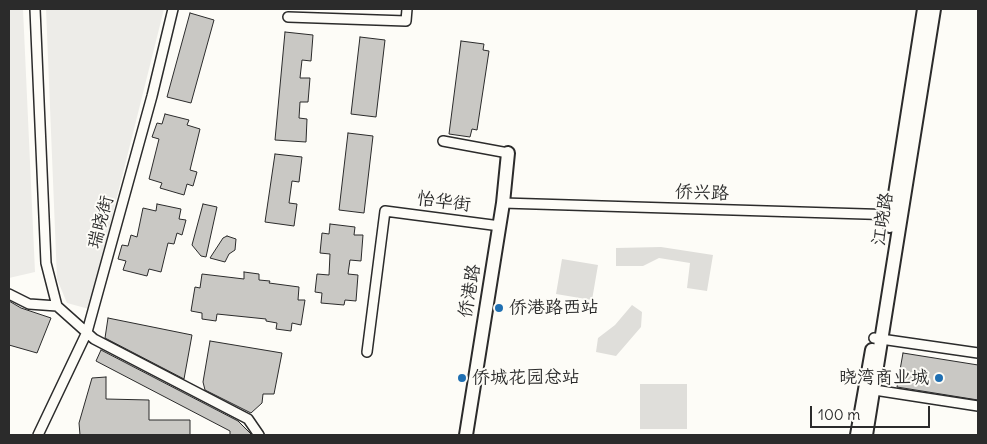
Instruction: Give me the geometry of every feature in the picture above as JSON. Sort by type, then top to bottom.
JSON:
[{"type":"street","points":[[35,9],[46,263],[57,306],[94,339],[248,419],[259,435]]},
{"type":"street","name":"瑞晓街","points":[[38,435],[87,332],[150,105],[173,9]]},
{"type":"street","points":[[288,17],[406,21],[407,9]]},
{"type":"street","name":"江晓路","points":[[866,435],[870,389],[924,9]]},
{"type":"street","name":"江晓路","points":[[896,215],[934,9]]},
{"type":"street","points":[[443,141],[508,153]]},
{"type":"street","name":"侨港路","points":[[466,435],[500,226],[508,153]]},
{"type":"street","name":"侨兴路","points":[[503,203],[896,215]]},
{"type":"street","name":"怡华街","points":[[367,352],[385,211],[500,226]]},
{"type":"street","points":[[9,294],[29,304],[57,306]]},
{"type":"street","points":[[878,339],[978,353]]},
{"type":"street","points":[[870,389],[978,406]]},
{"type":"street","name":"江晓路","points":[[857,435],[870,389]]},
{"type":"shaded area","points":[[9,9],[23,9],[35,272],[9,278]]},
{"type":"shaded area","points":[[46,9],[164,9],[89,309],[67,303],[57,279]]},
{"type":"shaded area","points":[[661,247],[713,255],[707,291],[687,288],[690,263],[659,258],[643,266],[616,266],[616,248]]},
{"type":"shaded area","points":[[562,259],[598,265],[592,300],[556,294]]},
{"type":"shaded area","points":[[632,305],[642,312],[641,327],[616,356],[596,352],[598,338],[615,325]]},
{"type":"shaded area","points":[[640,384],[687,384],[687,429],[640,429]]},
{"type":"building","points":[[190,13],[214,20],[191,103],[167,97]]},
{"type":"building","points":[[285,32],[313,35],[311,61],[302,60],[300,78],[310,78],[308,102],[300,102],[299,118],[307,119],[306,142],[275,140]]},
{"type":"building","points":[[360,37],[385,40],[376,117],[351,114]]},
{"type":"building","points":[[461,41],[484,44],[483,50],[489,51],[477,130],[472,129],[470,137],[449,134]]},
{"type":"building","points":[[165,114],[189,120],[187,125],[200,129],[190,170],[197,172],[193,186],[187,184],[184,195],[160,188],[162,183],[149,179],[159,139],[152,137],[157,123],[162,124]]},
{"type":"building","points":[[348,133],[373,136],[364,213],[339,210]]},
{"type":"building","points":[[275,154],[302,157],[299,182],[292,181],[289,203],[297,204],[294,226],[265,222]]},
{"type":"building","points":[[157,204],[181,209],[179,219],[186,220],[182,235],[177,233],[174,244],[168,243],[161,272],[149,269],[147,276],[123,270],[126,261],[118,259],[122,245],[128,246],[131,235],[137,237],[143,208],[156,211]]},
{"type":"building","points":[[203,204],[217,207],[206,257],[201,256],[192,245]]},
{"type":"building","points":[[330,224],[355,227],[354,235],[363,235],[361,261],[350,260],[348,274],[358,275],[356,301],[345,300],[344,305],[321,303],[322,293],[315,292],[317,274],[329,275],[330,254],[320,253],[322,233],[329,234]]},
{"type":"building","points":[[227,236],[236,239],[235,250],[229,254],[225,262],[210,258],[223,238]]},
{"type":"building","points":[[244,272],[259,274],[259,280],[270,281],[269,283],[299,287],[298,300],[305,300],[301,325],[292,323],[291,331],[276,329],[277,323],[266,321],[266,319],[217,314],[216,321],[202,319],[202,313],[191,311],[195,287],[200,288],[202,274],[244,279]]},
{"type":"building","points":[[9,301],[21,308],[51,318],[37,353],[9,345]]},
{"type":"building","points":[[108,318],[192,335],[184,379],[105,338]]},
{"type":"building","points":[[210,341],[282,353],[274,394],[263,394],[262,403],[251,413],[205,390],[203,382]]},
{"type":"building","points":[[101,350],[238,421],[252,435],[230,435],[230,431],[96,361]]},
{"type":"building","name":"晓湾商业城","points":[[903,353],[978,365],[978,400],[897,387]]},
{"type":"building","points":[[106,377],[106,399],[149,400],[149,420],[190,420],[190,435],[80,435],[79,423],[92,378]]},
{"type":"place","name":"侨港路西站","points":[[499,308]]},
{"type":"place","name":"侨城花园总站","points":[[462,378]]},
{"type":"place","name":"晓湾商业城","points":[[939,378]]}]
